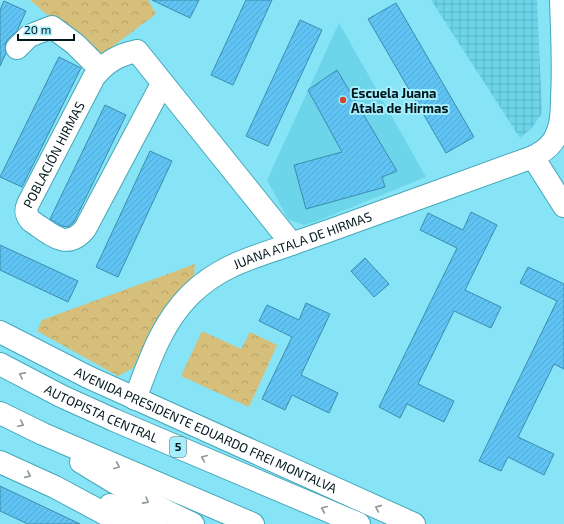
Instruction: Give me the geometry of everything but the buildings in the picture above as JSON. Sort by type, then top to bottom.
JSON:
[{"type":"main road","name":"JUANA ATALA DE HIRMAS","points":[[135,399],[156,346],[167,325],[190,296],[203,283],[230,266],[533,157],[548,147],[558,133],[562,117],[563,87],[561,0]]},
{"type":"main road","points":[[17,48],[29,36],[52,26],[75,44],[100,69]]},
{"type":"main road","name":"POBLACIÓN HIRMAS","points":[[162,84],[85,229],[75,238],[61,240],[31,221],[26,213],[26,208],[94,77],[100,69],[116,56],[137,51],[292,244]]},
{"type":"main road","points":[[533,157],[564,206]]},
{"type":"main road","name":"AVENIDA PRESIDENTE EDUARDO FREI MONTALVA","points":[[0,332],[43,355],[135,399],[414,524]]},
{"type":"main road","name":"AUTOPISTA CENTRAL","points":[[0,364],[61,396],[114,420],[359,524]]},
{"type":"main road","points":[[0,413],[43,434],[253,524]]},
{"type":"main road","points":[[43,434],[81,462],[120,487],[193,524]]},
{"type":"main road","points":[[0,462],[55,487],[121,523]]},
{"type":"main road","points":[[55,487],[96,500],[156,524]]},
{"type":"shaded area","points":[[431,0],[537,0],[542,113],[532,128],[520,138]]},
{"type":"shaded area","name":"Escuela Juana Atala de Hirmas","points":[[339,23],[426,177],[315,222],[304,225],[288,219],[267,180]]},
{"type":"green space","points":[[30,0],[148,0],[156,14],[97,58]]},
{"type":"green space","points":[[195,264],[194,276],[161,312],[133,368],[118,376],[37,331],[42,320]]},
{"type":"green space","points":[[202,331],[241,349],[250,332],[277,345],[249,407],[181,376]]},
{"type":"place","name":"Escuela Juana Atala de Hirmas","points":[[343,100]]}]
